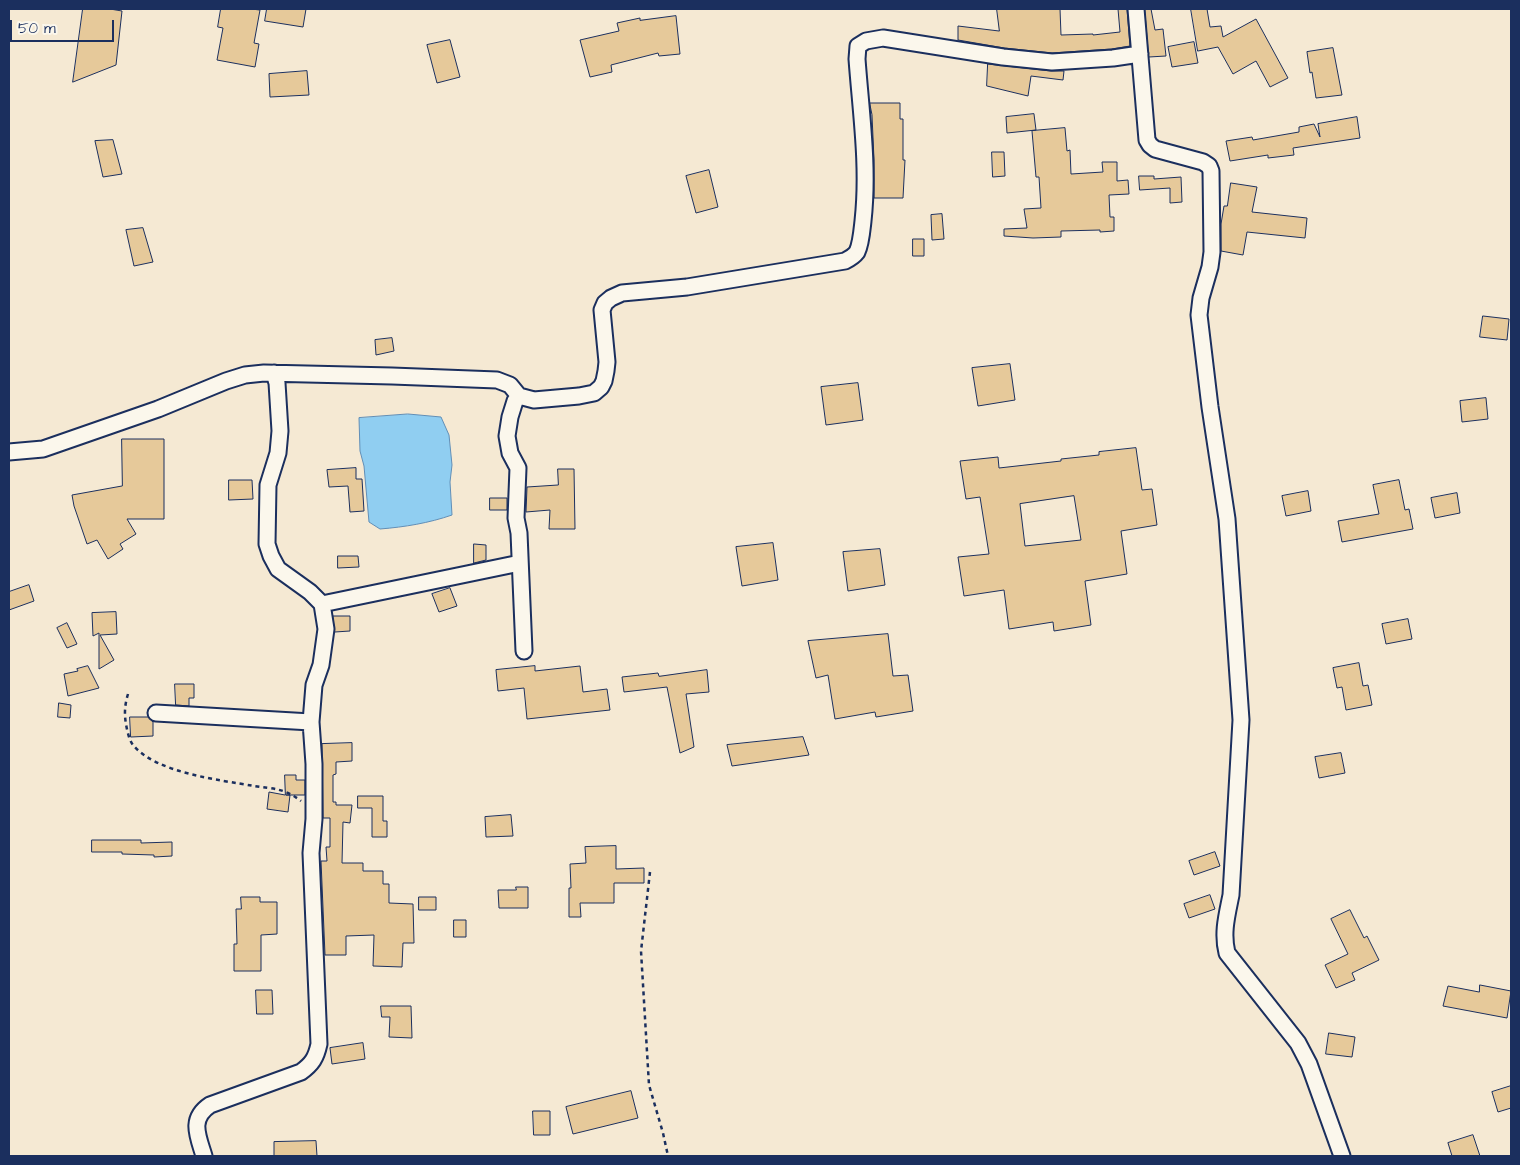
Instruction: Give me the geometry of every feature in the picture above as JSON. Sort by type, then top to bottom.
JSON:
[{"type":"street","points":[[1136,9],[1147,140],[1155,150],[1203,162],[1209,166],[1211,171],[1212,252],[1199,315],[1210,407],[1227,519],[1241,720],[1231,895],[1224,934],[1225,944],[1227,953],[1298,1043],[1309,1064],[1342,1156]]},
{"type":"street","points":[[9,452],[43,450],[158,409],[245,375],[274,373],[497,380],[510,385],[519,396],[534,400],[594,393],[601,387],[604,381],[607,362],[602,310],[611,298],[622,293],[728,281],[845,261],[853,257],[857,251],[862,230],[865,201],[864,156],[856,59],[858,46],[866,40],[883,38],[1003,57],[1052,62],[1113,58],[1140,54]]},
{"type":"street","points":[[204,1156],[197,1126],[201,1113],[205,1109],[301,1072],[315,1058],[319,1044],[310,853],[314,819],[314,764],[311,722],[314,685],[321,665],[326,629],[322,604],[310,592],[278,569],[267,544],[268,485],[278,453],[280,431],[277,384],[274,373]]},
{"type":"street","points":[[519,396],[510,417],[507,436],[510,453],[518,468],[516,518],[519,533],[524,652]]},
{"type":"street","points":[[322,604],[520,563]]},
{"type":"street","points":[[156,713],[311,722]]},
{"type":"path","points":[[128,694],[124,712],[132,745],[150,759],[182,772],[280,789],[300,800],[314,819]]},
{"type":"path","points":[[650,872],[641,951],[648,1076],[668,1156]]},
{"type":"water","points":[[408,414],[441,417],[449,435],[452,465],[450,482],[452,515],[417,524],[380,529],[369,522],[364,466],[360,451],[359,418]]},
{"type":"building","points":[[83,9],[122,11],[116,65],[73,82]]},
{"type":"building","points":[[221,9],[260,10],[254,43],[259,44],[255,67],[217,60],[223,28],[218,27]]},
{"type":"building","points":[[267,9],[306,9],[303,27],[265,21]]},
{"type":"building","points":[[997,9],[1060,9],[1061,35],[1093,35],[1120,32],[1118,9],[1127,9],[1130,46],[1052,53],[1004,48],[958,40],[958,26],[999,31]]},
{"type":"building","points":[[1145,9],[1151,9],[1155,30],[1163,29],[1166,56],[1149,57]]},
{"type":"building","points":[[1191,9],[1207,9],[1210,27],[1221,26],[1223,37],[1256,19],[1288,78],[1270,87],[1256,61],[1233,74],[1218,47],[1198,51]]},
{"type":"building","points":[[676,16],[680,54],[659,56],[658,53],[611,65],[612,72],[590,77],[580,40],[619,31],[617,23],[640,18],[640,20]]},
{"type":"building","points":[[450,40],[460,77],[437,83],[427,45]]},
{"type":"building","points":[[1194,42],[1198,63],[1172,67],[1168,47]]},
{"type":"building","points":[[1333,48],[1342,95],[1316,98],[1307,52]]},
{"type":"building","points":[[988,64],[1064,71],[1063,80],[1031,76],[1028,96],[987,86]]},
{"type":"building","points":[[307,71],[309,95],[270,97],[269,74]]},
{"type":"building","points":[[870,103],[900,103],[900,119],[903,119],[903,160],[905,160],[903,198],[874,198],[874,160]]},
{"type":"building","points":[[1034,114],[1036,130],[1007,133],[1006,117]]},
{"type":"building","points":[[1357,117],[1360,138],[1293,148],[1294,155],[1268,158],[1268,155],[1230,161],[1226,141],[1252,137],[1253,140],[1299,132],[1299,127],[1314,124],[1320,137],[1318,124]]},
{"type":"building","points":[[1065,128],[1067,151],[1070,150],[1071,174],[1103,172],[1102,162],[1117,162],[1117,181],[1128,180],[1129,194],[1109,195],[1110,217],[1114,217],[1114,231],[1061,231],[1061,237],[1004,236],[1004,229],[1027,228],[1024,209],[1041,208],[1039,177],[1036,177],[1032,131]]},
{"type":"building","points":[[113,140],[122,174],[103,177],[95,141]]},
{"type":"building","points":[[992,152],[1004,152],[1005,176],[993,177]]},
{"type":"building","points":[[709,170],[718,207],[696,213],[686,176]]},
{"type":"building","points":[[1139,176],[1154,176],[1154,179],[1181,177],[1182,202],[1170,203],[1170,188],[1140,190]]},
{"type":"building","points":[[1231,183],[1257,187],[1252,212],[1307,218],[1305,238],[1247,232],[1243,255],[1221,251],[1221,224],[1224,206],[1227,206]]},
{"type":"building","points":[[942,214],[944,239],[932,240],[931,215]]},
{"type":"building","points":[[143,228],[153,262],[134,266],[126,230]]},
{"type":"building","points":[[913,239],[924,239],[924,256],[913,256]]},
{"type":"building","points":[[1483,316],[1509,319],[1507,340],[1480,337]]},
{"type":"building","points":[[392,338],[394,351],[376,355],[375,340]]},
{"type":"building","points":[[1010,364],[1015,400],[978,406],[972,368]]},
{"type":"building","points":[[858,383],[863,420],[826,425],[821,387]]},
{"type":"building","points":[[1486,398],[1488,419],[1462,422],[1460,401]]},
{"type":"building","points":[[122,439],[164,439],[164,519],[127,519],[136,534],[120,544],[123,549],[108,559],[97,540],[87,544],[72,495],[122,486]]},
{"type":"building","points":[[1136,448],[1142,490],[1152,489],[1157,525],[1121,531],[1127,574],[1085,581],[1091,625],[1054,631],[1053,622],[1009,629],[1004,590],[964,596],[958,557],[989,554],[980,497],[966,499],[960,461],[998,457],[999,468],[1099,455],[1099,452]],"holes":[[[1074,496],[1081,540],[1025,546],[1020,504]]]},
{"type":"building","points":[[356,468],[356,479],[362,479],[364,511],[350,512],[348,486],[329,487],[327,470]]},
{"type":"building","points":[[558,469],[574,469],[575,529],[549,529],[550,510],[526,512],[527,487],[558,485]]},
{"type":"building","points":[[229,480],[252,480],[253,499],[229,500]]},
{"type":"building","points":[[1399,480],[1405,510],[1409,509],[1413,529],[1342,542],[1338,521],[1379,514],[1373,485]]},
{"type":"building","points":[[1308,491],[1311,511],[1286,516],[1282,496]]},
{"type":"building","points":[[1457,493],[1460,513],[1435,518],[1431,498]]},
{"type":"building","points":[[490,498],[507,498],[507,510],[490,510]]},
{"type":"building","points":[[773,543],[778,580],[742,586],[736,547]]},
{"type":"building","points":[[474,544],[486,545],[486,560],[474,563]]},
{"type":"building","points":[[880,549],[885,585],[848,591],[843,552]]},
{"type":"building","points":[[338,556],[358,556],[359,567],[338,568]]},
{"type":"building","points":[[29,585],[34,601],[9,610],[9,592]]},
{"type":"building","points":[[450,588],[457,606],[439,612],[432,594]]},
{"type":"building","points":[[116,612],[117,634],[100,635],[114,660],[99,669],[99,633],[93,636],[92,613]]},
{"type":"building","points":[[333,616],[350,616],[350,631],[335,632]]},
{"type":"building","points":[[1408,619],[1412,639],[1386,644],[1382,624]]},
{"type":"building","points":[[67,623],[77,644],[67,648],[57,628]]},
{"type":"building","points":[[888,634],[893,676],[908,675],[913,711],[876,717],[875,712],[835,719],[828,675],[816,678],[808,641]]},
{"type":"building","points":[[1359,663],[1363,686],[1368,685],[1372,705],[1346,710],[1342,687],[1337,688],[1333,668]]},
{"type":"building","points":[[88,666],[99,688],[68,696],[64,674],[78,671],[77,669]]},
{"type":"building","points":[[535,666],[535,671],[580,666],[583,692],[607,689],[610,710],[527,719],[524,688],[498,691],[496,670]]},
{"type":"building","points":[[707,670],[709,692],[686,694],[694,747],[680,753],[667,687],[624,692],[622,677],[658,673],[659,676]]},
{"type":"building","points":[[175,684],[194,684],[194,698],[189,698],[189,706],[176,705]]},
{"type":"building","points":[[59,703],[71,705],[70,718],[58,717]]},
{"type":"building","points":[[130,717],[148,717],[153,722],[153,736],[131,737]]},
{"type":"building","points":[[803,737],[809,755],[732,766],[727,745]]},
{"type":"building","points":[[352,743],[352,761],[336,762],[336,774],[333,775],[333,802],[336,802],[336,805],[352,805],[350,823],[343,822],[342,863],[363,863],[363,871],[383,871],[383,884],[389,884],[389,903],[413,904],[414,943],[403,943],[402,967],[373,966],[374,935],[346,936],[346,955],[325,955],[321,861],[327,861],[326,847],[330,847],[330,818],[323,818],[322,744]]},
{"type":"building","points":[[1341,753],[1345,773],[1319,778],[1315,757]]},
{"type":"building","points":[[285,775],[296,775],[296,780],[305,780],[305,795],[290,795],[288,812],[267,809],[269,792],[285,795]]},
{"type":"building","points":[[358,796],[383,796],[383,821],[387,821],[387,837],[372,837],[372,808],[358,808]]},
{"type":"building","points":[[511,815],[513,836],[486,837],[485,817]]},
{"type":"building","points":[[92,840],[141,840],[141,843],[172,842],[172,856],[154,857],[154,855],[122,854],[122,852],[92,852]]},
{"type":"building","points":[[616,846],[616,869],[644,868],[644,883],[614,883],[614,903],[580,903],[581,917],[569,917],[570,864],[586,863],[585,847]]},
{"type":"building","points":[[1215,852],[1220,866],[1194,875],[1189,861]]},
{"type":"building","points":[[516,887],[528,887],[528,908],[499,908],[498,890],[516,890]]},
{"type":"building","points":[[1210,895],[1215,909],[1189,918],[1184,904]]},
{"type":"building","points":[[241,897],[260,897],[260,902],[277,902],[277,934],[261,935],[261,971],[234,971],[234,944],[237,944],[236,909],[241,909]]},
{"type":"building","points":[[419,897],[436,897],[436,910],[419,910]]},
{"type":"building","points":[[1350,910],[1364,938],[1367,936],[1379,960],[1352,973],[1355,980],[1336,988],[1325,965],[1348,954],[1331,919]]},
{"type":"building","points":[[454,920],[466,920],[466,937],[454,937]]},
{"type":"building","points":[[1480,985],[1511,991],[1507,1018],[1443,1006],[1448,986],[1479,992]]},
{"type":"building","points":[[256,990],[272,990],[273,1014],[257,1014]]},
{"type":"building","points":[[381,1006],[411,1006],[412,1038],[389,1037],[390,1017],[382,1017]]},
{"type":"building","points":[[1329,1033],[1355,1037],[1352,1057],[1326,1054]]},
{"type":"building","points":[[363,1043],[365,1059],[332,1064],[330,1048]]},
{"type":"building","points":[[1511,1086],[1511,1108],[1498,1112],[1492,1092]]},
{"type":"building","points":[[631,1091],[638,1118],[573,1134],[566,1107]]},
{"type":"building","points":[[533,1111],[550,1111],[550,1135],[534,1135]]},
{"type":"building","points":[[1473,1135],[1480,1156],[1452,1156],[1448,1143]]},
{"type":"building","points":[[316,1141],[317,1156],[274,1156],[274,1142]]}]
